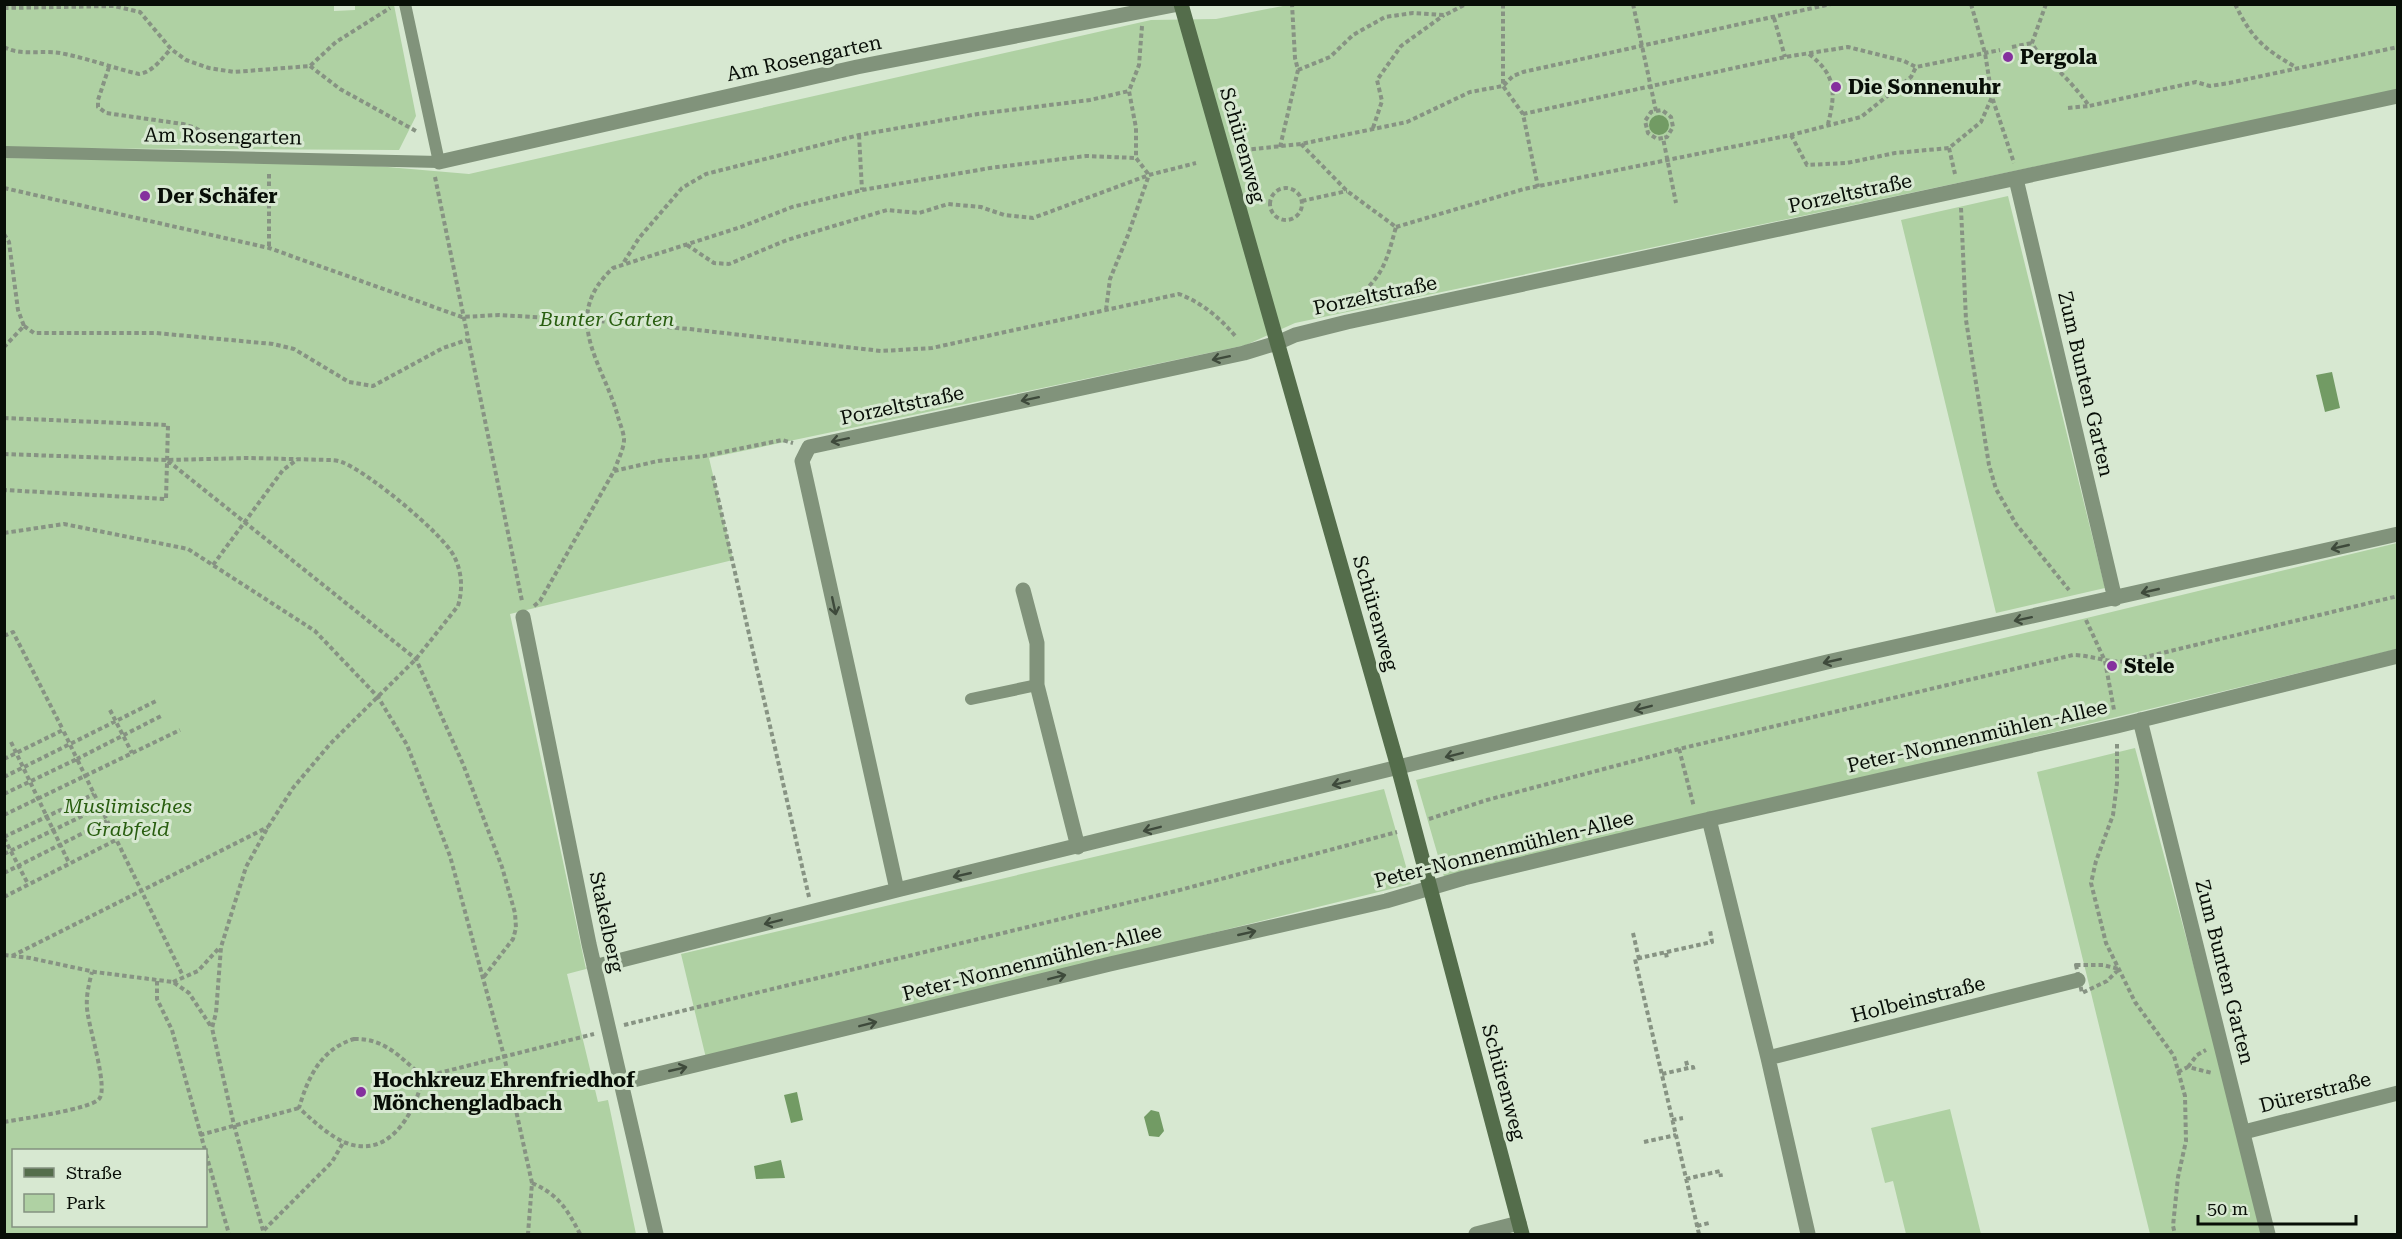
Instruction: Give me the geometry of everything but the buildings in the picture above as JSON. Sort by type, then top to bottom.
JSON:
[{"type":"main road","name":"Schürenweg","points":[[1180,4],[1398,767],[1428,888],[1521,1229]]},
{"type":"street","name":"Am Rosengarten","points":[[440,162],[857,67],[1180,4]]},
{"type":"street","name":"Porzeltstraße","points":[[810,447],[1244,353],[1277,343],[1295,334],[1347,322],[2397,96]]},
{"type":"street","name":"Zum Bunten Garten","points":[[2016,179],[2115,599]]},
{"type":"street","points":[[810,447],[802,460],[897,890]]},
{"type":"street","points":[[594,967],[897,890],[1827,662],[2397,534]]},
{"type":"street","points":[[1023,590],[1037,643],[1037,685],[1078,847]]},
{"type":"street","name":"Stakelberg","points":[[523,617],[594,967],[656,1234]]},
{"type":"street","name":"Peter-Nonnenmühlen-Allee","points":[[621,1083],[1110,964],[1386,901],[1428,888],[1703,820],[2117,726],[2397,656]]},
{"type":"street","name":"Zum Bunten Garten","points":[[2140,720],[2268,1234]]},
{"type":"street","points":[[1703,820],[1768,1058],[1808,1234]]},
{"type":"street","name":"Holbeinstraße","points":[[1768,1058],[2079,980]]},
{"type":"street","name":"Dürerstraße","points":[[2244,1132],[2397,1093]]},
{"type":"street","points":[[1476,1234],[1521,1229]]},
{"type":"lane","points":[[405,4],[440,162]]},
{"type":"lane","name":"Am Rosengarten","points":[[4,152],[440,162]]},
{"type":"lane","points":[[971,699],[1037,685]]},
{"type":"path","points":[[4,8],[114,6],[140,12],[171,49],[186,60],[209,69],[234,72],[310,66],[336,42],[395,4]]},
{"type":"path","points":[[1280,147],[1298,70],[1295,58],[1292,4]]},
{"type":"path","points":[[1373,129],[1382,101],[1377,80],[1401,46],[1444,15],[1466,4]]},
{"type":"path","points":[[1503,4],[1503,86],[1523,114],[1538,187]]},
{"type":"path","points":[[1633,4],[1656,111]]},
{"type":"path","points":[[1244,150],[1302,144],[1407,122],[1470,93],[1503,86],[1513,76],[1522,72],[1774,18],[1805,7],[1831,4]]},
{"type":"path","points":[[1971,4],[1985,53],[1992,97],[2013,156],[2016,179]]},
{"type":"path","points":[[2046,4],[2032,43],[2036,52],[2058,70],[2089,106]]},
{"type":"path","points":[[2235,4],[2258,43],[2296,67]]},
{"type":"path","points":[[1140,13],[1142,34],[1139,65],[1129,91],[1136,128],[1136,158],[1149,175]]},
{"type":"path","points":[[1298,70],[1330,57],[1353,35],[1385,17],[1413,13],[1444,15]]},
{"type":"path","points":[[1774,18],[1785,57]]},
{"type":"path","points":[[2012,47],[2032,43]]},
{"type":"path","points":[[4,47],[12,52],[42,50],[62,53],[139,74],[146,73],[171,49]]},
{"type":"path","points":[[1523,114],[1785,57],[1848,47],[1904,61],[1916,67],[2000,50]]},
{"type":"path","points":[[2068,108],[2089,106],[2196,82],[2210,86],[2397,47]]},
{"type":"path","points":[[1808,53],[1824,66],[1833,88],[1833,105],[1828,124]]},
{"type":"path","points":[[310,66],[340,88],[424,135]]},
{"type":"path","points":[[110,67],[98,100],[98,107],[106,113],[193,127],[230,147],[241,158]]},
{"type":"path","points":[[1396,228],[1524,189],[1791,135],[1861,117],[1911,76],[1916,67]]},
{"type":"path","points":[[624,263],[639,238],[682,188],[706,174],[859,135],[978,114],[1090,100],[1129,91]]},
{"type":"path","points":[[1791,135],[1806,165],[1847,163],[1895,153],[1949,148],[1981,122],[1992,97]]},
{"type":"path","points":[[1662,110],[1671,117],[1673,127],[1667,137],[1657,139],[1648,133],[1645,121],[1652,112],[1656,111],[1662,110]]},
{"type":"path","points":[[859,135],[862,190]]},
{"type":"path","points":[[1663,138],[1676,203]]},
{"type":"path","points":[[1302,144],[1347,191],[1396,228]]},
{"type":"path","points":[[1949,148],[1959,190],[1963,221],[1966,320],[1989,465],[1996,489],[2016,524],[2063,582],[2080,607],[2105,661],[2117,726],[2117,783],[2113,815],[2096,861],[2091,883],[2106,943],[2135,1002],[2174,1056],[2185,1096],[2186,1141],[2178,1177],[2173,1226],[2175,1234]]},
{"type":"path","points":[[523,617],[540,601],[614,471],[624,440],[615,407],[592,355],[586,320],[591,301],[604,276],[613,268],[687,245],[792,207],[862,190],[990,168],[1086,156],[1136,158]]},
{"type":"path","points":[[269,159],[269,248]]},
{"type":"path","points":[[440,162],[435,179],[523,604],[523,617]]},
{"type":"path","points":[[687,245],[714,263],[729,264],[787,240],[886,210],[919,213],[948,204],[981,207],[1004,215],[1033,218],[1149,175],[1196,163]]},
{"type":"path","points":[[1106,311],[1110,279],[1149,175]]},
{"type":"path","points":[[4,188],[269,248],[462,317],[499,315],[586,320],[880,351],[932,348],[1179,294],[1193,299],[1224,323],[1237,338],[1244,353]]},
{"type":"path","points":[[1290,188],[1298,193],[1302,201],[1302,210],[1296,218],[1287,221],[1278,219],[1271,212],[1269,203],[1273,194],[1280,189],[1290,188]]},
{"type":"path","points":[[1302,201],[1347,191]]},
{"type":"path","points":[[1347,322],[1351,302],[1357,294],[1370,286],[1384,267],[1396,228]]},
{"type":"path","points":[[4,234],[9,242],[18,310],[24,326],[34,333],[156,333],[273,344],[294,349],[349,382],[367,386],[373,386],[443,348],[467,340]]},
{"type":"path","points":[[4,347],[24,326]]},
{"type":"path","points":[[4,418],[168,425],[166,499],[4,490]]},
{"type":"path","points":[[614,471],[658,461],[704,456],[782,440],[810,447]]},
{"type":"path","points":[[4,454],[167,460],[331,459],[344,462],[377,483],[445,541],[461,576],[459,606],[416,659],[330,744],[293,788],[268,827],[246,867],[221,947],[216,1013],[212,1028]]},
{"type":"path","points":[[213,565],[283,470],[298,459]]},
{"type":"path","points":[[167,460],[416,659],[467,775],[502,867],[515,913],[516,928],[513,939],[483,978]]},
{"type":"path","points":[[713,476],[812,912]]},
{"type":"path","points":[[4,533],[63,524],[188,549],[315,630],[378,697],[407,746],[450,856],[504,1056],[532,1183],[528,1234]]},
{"type":"path","points":[[2105,661],[2116,663],[2129,661],[2397,596]]},
{"type":"path","points":[[4,636],[13,632],[183,976]]},
{"type":"path","points":[[4,777],[156,701]]},
{"type":"path","points":[[110,710],[132,753]]},
{"type":"path","points":[[4,794],[163,715]]},
{"type":"path","points":[[4,759],[63,730]]},
{"type":"path","points":[[4,816],[38,797],[180,730]]},
{"type":"path","points":[[11,742],[69,863]]},
{"type":"path","points":[[1679,749],[1703,820]]},
{"type":"path","points":[[28,884],[4,838],[94,794]]},
{"type":"path","points":[[4,854],[101,807]]},
{"type":"path","points":[[4,873],[107,821]]},
{"type":"path","points":[[12,956],[268,827]]},
{"type":"path","points":[[4,897],[116,840]]},
{"type":"path","points":[[1699,1234],[1635,960],[1712,942],[1710,930]]},
{"type":"path","points":[[1633,933],[1639,959]]},
{"type":"path","points":[[173,982],[198,971],[221,947]]},
{"type":"path","points":[[1666,952],[1667,959]]},
{"type":"path","points":[[4,955],[30,958],[92,972],[173,982],[189,993],[212,1028],[234,1125],[263,1232]]},
{"type":"path","points":[[2079,980],[2103,965],[2119,969]]},
{"type":"path","points":[[2079,980],[2107,981],[2119,969]]},
{"type":"path","points":[[4,1122],[77,1108],[93,1104],[99,1099],[102,1092],[100,1077],[87,1010],[87,991],[92,972]]},
{"type":"path","points":[[157,981],[157,999],[172,1030],[204,1149]]},
{"type":"path","points":[[423,1077],[694,1008]]},
{"type":"path","points":[[299,1108],[308,1082],[322,1059],[337,1046],[354,1039],[379,1042],[393,1050],[423,1077]]},
{"type":"path","points":[[1686,1061],[1688,1068]]},
{"type":"path","points":[[1662,1074],[1693,1067],[1694,1072]]},
{"type":"path","points":[[2178,1072],[2187,1067],[2202,1072],[2229,1074]]},
{"type":"path","points":[[299,1108],[324,1129],[344,1141],[366,1145],[389,1137],[407,1120],[417,1099],[423,1077]]},
{"type":"path","points":[[200,1135],[299,1108]]},
{"type":"path","points":[[1672,1120],[1683,1118]]},
{"type":"path","points":[[1644,1142],[1676,1135]]},
{"type":"path","points":[[263,1232],[332,1162],[344,1141]]},
{"type":"path","points":[[207,1159],[229,1234]]},
{"type":"path","points":[[1712,1167],[1713,1172]]},
{"type":"path","points":[[1686,1179],[1720,1171],[1721,1177]]},
{"type":"path","points":[[532,1183],[554,1194],[580,1234]]},
{"type":"path","points":[[1697,1226],[1709,1223]]},
{"type":"green space","points":[[334,4],[334,11],[355,10],[355,5],[394,5],[416,116],[399,150],[5,148],[5,5]]},
{"type":"green space","points":[[1288,5],[2397,5],[2397,90],[1295,323],[1246,345],[709,458],[733,560],[510,614],[586,969],[567,974],[598,1102],[608,1100],[636,1234],[5,1234],[5,158],[341,163],[469,174],[1151,20],[1216,19]]},
{"type":"green space","points":[[2008,196],[2105,588],[1996,613],[1901,220]]},
{"type":"green space","points":[[2397,543],[2397,649],[1445,880],[1416,780]]},
{"type":"green space","points":[[2135,748],[2266,1234],[2150,1234],[2037,772]]},
{"type":"green space","points":[[1384,789],[1411,884],[706,1058],[681,954]]},
{"type":"green space","points":[[1950,1109],[1981,1234],[1906,1234],[1893,1181],[1885,1183],[1871,1128]]},
{"type":"shaded area","points":[[1655,115],[1663,115],[1669,121],[1669,129],[1663,135],[1655,135],[1649,129],[1649,121]]},
{"type":"shaded area","points":[[2332,372],[2340,408],[2325,412],[2316,375]]},
{"type":"shaded area","points":[[797,1092],[803,1120],[791,1123],[784,1095]]},
{"type":"shaded area","points":[[1151,1110],[1159,1112],[1164,1131],[1159,1137],[1149,1136],[1144,1117]]},
{"type":"shaded area","points":[[781,1160],[785,1178],[756,1179],[754,1166]]},
{"type":"place","name":"Pergola","points":[[2008,57]]},
{"type":"place","name":"Die Sonnenuhr","points":[[1836,87]]},
{"type":"place","name":"Der Schäfer","points":[[145,196]]},
{"type":"place","name":"Stele","points":[[2112,666]]},
{"type":"place","name":"Hochkreuz Ehrenfriedhof Mönchengladbach","points":[[361,1092]]},
{"type":"park label","name":"Bunter Garten","points":[[607,319]]},
{"type":"park label","name":"Muslimisches Grabfeld","points":[[128,818]]}]
